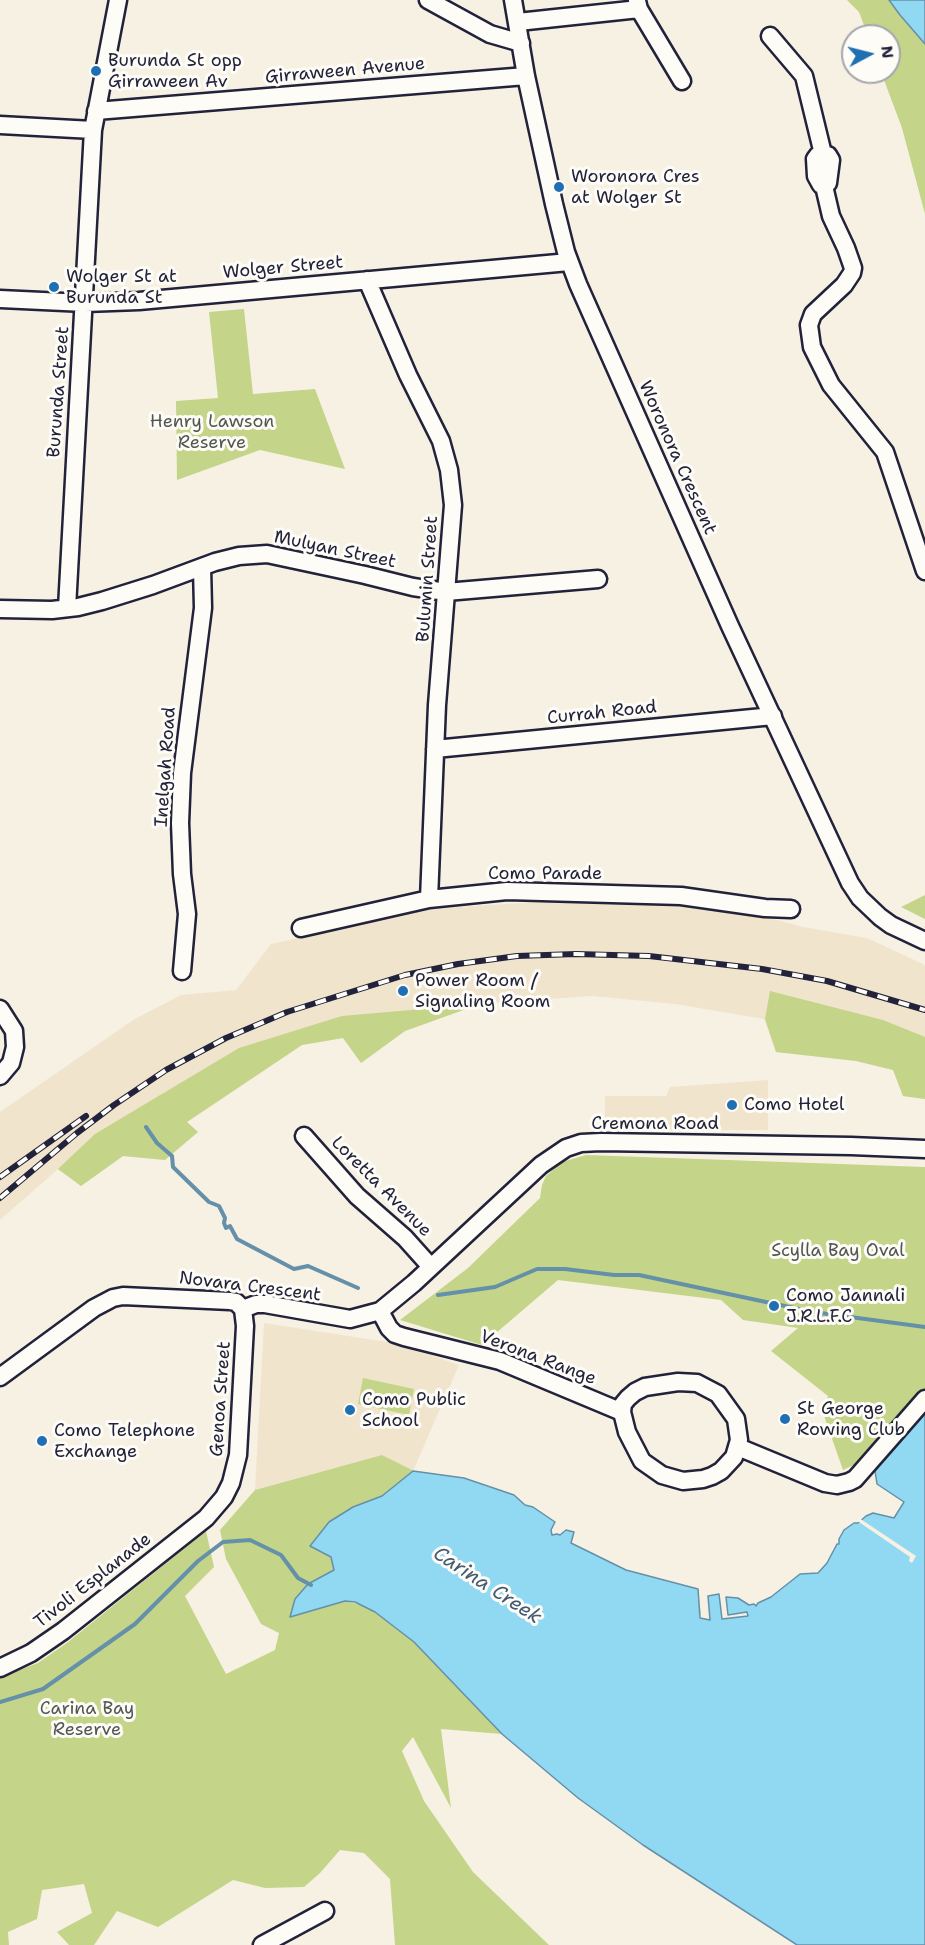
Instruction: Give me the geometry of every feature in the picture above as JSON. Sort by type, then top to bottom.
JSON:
[{"type":"street","name":"Burunda Street","points":[[68,608],[93,130],[118,0]]},
{"type":"street","points":[[428,0],[490,34],[522,43]]},
{"type":"street","name":"Woronora Crescent","points":[[513,0],[526,76],[554,204],[569,262],[578,284],[730,626],[846,876],[870,909],[891,925],[925,940]]},
{"type":"street","points":[[518,22],[638,5],[682,81]]},
{"type":"street","points":[[770,36],[804,76],[823,154],[818,155],[815,159],[814,167],[821,185],[824,186],[831,216],[853,268],[844,285],[813,314],[809,325],[812,347],[831,385],[885,452],[925,571]]},
{"type":"street","name":"Girraween Avenue","points":[[96,111],[526,76]]},
{"type":"street","points":[[0,125],[93,130]]},
{"type":"street","name":"Wolger Street","points":[[0,299],[85,303],[139,301],[569,262]]},
{"type":"street","name":"Bulumin Street","points":[[367,280],[408,375],[441,441],[449,470],[453,505],[435,749],[429,899]]},
{"type":"street","name":"Mulyan Street","points":[[0,609],[68,608],[102,601],[239,556],[267,554],[365,574],[413,587],[446,592],[598,579]]},
{"type":"street","name":"Inelgah Road","points":[[182,971],[187,914],[180,834],[181,793],[187,724],[203,608],[202,567]]},
{"type":"street","name":"Currah Road","points":[[435,749],[772,716]]},
{"type":"street","name":"Como Parade","points":[[301,928],[429,899],[507,891],[681,896],[765,908],[791,909]]},
{"type":"street","points":[[0,1009],[14,1031],[15,1047],[11,1063],[0,1076]]},
{"type":"street","name":"Loretta Avenue","points":[[304,1136],[357,1196],[405,1238],[431,1267]]},
{"type":"street","name":"Cremona Road","points":[[431,1267],[541,1165],[566,1148],[581,1143],[925,1149]]},
{"type":"street","name":"Novara Crescent","points":[[0,1377],[94,1308],[113,1298],[137,1295],[230,1301],[236,1302],[243,1309],[256,1304],[265,1304],[350,1319],[380,1311],[431,1267]]},
{"type":"street","name":"Genoa Street","points":[[206,1518],[224,1497],[237,1467],[245,1326],[243,1309]]},
{"type":"street","name":"Verona Range","points":[[380,1311],[395,1334],[500,1361],[622,1412]]},
{"type":"street","points":[[678,1382],[697,1383],[718,1394],[732,1410],[739,1428],[738,1447],[729,1464],[712,1476],[693,1481],[671,1479],[651,1469],[642,1461],[627,1432],[622,1412],[623,1404],[628,1398],[645,1387],[678,1382]]},
{"type":"street","points":[[738,1447],[825,1483],[837,1485],[849,1482],[855,1479],[925,1399]]},
{"type":"street","name":"Tivoli Esplanade","points":[[0,1668],[15,1662],[63,1631],[206,1518]]},
{"type":"street","points":[[262,1945],[325,1911]]},
{"type":"shaded area","points":[[585,899],[663,902],[737,909],[803,927],[867,938],[925,965],[925,1099],[903,1096],[893,1070],[856,1061],[776,1052],[764,1019],[675,1004],[592,996],[480,1004],[405,1031],[361,1063],[343,1038],[302,1045],[187,1122],[198,1132],[165,1160],[123,1156],[81,1186],[58,1169],[0,1220],[0,1112],[133,1020],[181,995],[236,990],[271,944],[428,909]]},
{"type":"shaded area","points":[[768,1080],[768,1130],[605,1130],[605,1096],[666,1096],[670,1087]]},
{"type":"shaded area","name":"Como Public School","points":[[264,1323],[400,1344],[459,1365],[413,1471],[382,1455],[255,1490]]},
{"type":"green space","points":[[847,0],[889,0],[925,44],[925,214],[902,128],[886,84],[901,84],[901,24],[864,24],[859,12]]},
{"type":"green space","name":"Henry Lawson Reserve","points":[[244,309],[253,394],[315,389],[345,469],[260,450],[177,480],[176,401],[218,398],[209,312]]},
{"type":"green space","points":[[925,895],[925,919],[901,907]]},
{"type":"green space","points":[[770,991],[883,1020],[925,1037],[925,1099],[903,1096],[893,1070],[856,1061],[776,1052],[765,1019]]},
{"type":"green space","points":[[480,1004],[405,1031],[361,1063],[343,1038],[302,1045],[187,1122],[198,1132],[165,1160],[123,1156],[81,1186],[58,1169],[95,1134],[239,1048],[342,1016]]},
{"type":"green space","name":"Scylla Bay Oval","points":[[586,1155],[925,1167],[925,1393],[868,1458],[843,1470],[823,1413],[828,1396],[771,1351],[798,1328],[743,1320],[721,1300],[558,1280],[482,1345],[400,1320],[468,1268],[540,1198],[546,1176],[562,1162]]},
{"type":"green space","points":[[363,1378],[414,1389],[409,1415],[358,1404]]},
{"type":"green space","name":"Carina Bay Reserve","points":[[382,1455],[414,1471],[464,1478],[514,1495],[525,1505],[533,1507],[555,1522],[551,1530],[552,1535],[560,1535],[566,1530],[574,1532],[571,1543],[626,1570],[698,1589],[701,1615],[353,1507],[329,1522],[310,1545],[331,1557],[334,1570],[308,1585],[290,1617],[345,1601],[365,1606],[394,1625],[414,1642],[502,1734],[441,1729],[451,1808],[413,1737],[402,1751],[424,1801],[473,1872],[549,1945],[395,1945],[390,1879],[364,1853],[340,1850],[304,1887],[265,1888],[233,1880],[158,1927],[117,1911],[94,1945],[69,1945],[57,1932],[92,1913],[84,1884],[42,1890],[37,1919],[8,1932],[9,1945],[0,1945],[0,1677],[38,1663],[68,1642],[206,1531],[214,1567],[185,1596],[226,1674],[275,1650],[279,1633],[261,1624],[226,1559],[220,1530],[255,1490]]},
{"type":"water","points":[[889,0],[925,0],[925,44],[900,15]]},
{"type":"water","points":[[925,1414],[925,1945],[797,1945],[643,1845],[578,1798],[502,1734],[414,1642],[375,1612],[355,1602],[345,1601],[290,1617],[295,1599],[308,1584],[334,1570],[331,1557],[310,1546],[329,1522],[353,1507],[382,1496],[413,1471],[464,1478],[514,1495],[525,1505],[533,1507],[555,1522],[551,1530],[552,1535],[560,1535],[566,1530],[574,1532],[571,1543],[626,1570],[698,1589],[700,1618],[710,1620],[708,1596],[719,1594],[722,1619],[748,1616],[747,1612],[728,1615],[726,1597],[738,1598],[749,1605],[756,1606],[800,1574],[818,1573],[839,1544],[844,1530],[854,1523],[858,1523],[873,1513],[894,1518],[904,1502],[877,1484],[875,1471]]},
{"type":"pier","points":[[859,1518],[916,1556],[912,1563],[909,1561],[910,1557],[856,1520]]},
{"type":"waterway","points":[[146,1127],[157,1143],[172,1156],[173,1167],[209,1202],[219,1206],[225,1218],[226,1228],[230,1226],[237,1239],[294,1269],[308,1266],[358,1288]]},
{"type":"waterway","points":[[438,1295],[495,1287],[537,1269],[565,1269],[614,1275],[639,1275],[813,1312],[925,1327]]},
{"type":"waterway","name":"Carina Creek","points":[[0,1702],[43,1689],[135,1624],[198,1561],[223,1542],[250,1540],[281,1555],[298,1578],[311,1585]]},
{"type":"railway","points":[[0,1198],[114,1105],[166,1070],[226,1038],[287,1012],[405,975],[458,964],[517,956],[576,954],[649,956],[762,969],[827,981],[925,1010]]},
{"type":"railway","points":[[0,1177],[86,1116]]},
{"type":"place","name":"Burunda St opp Girraween Av","points":[[96,71]]},
{"type":"place","name":"Woronora Cres at Wolger St","points":[[559,187]]},
{"type":"place","name":"Wolger St at Burunda St","points":[[54,287]]},
{"type":"place","name":"Power Room / Signaling Room","points":[[403,991]]},
{"type":"place","name":"Como Hotel","points":[[732,1105]]},
{"type":"place","name":"Como Jannali J.R.L.F.C","points":[[774,1306]]},
{"type":"place","name":"Como Public School","points":[[350,1410]]},
{"type":"place","name":"St George Rowing Club","points":[[785,1419]]},
{"type":"place","name":"Como Telephone Exchange","points":[[42,1441]]}]
